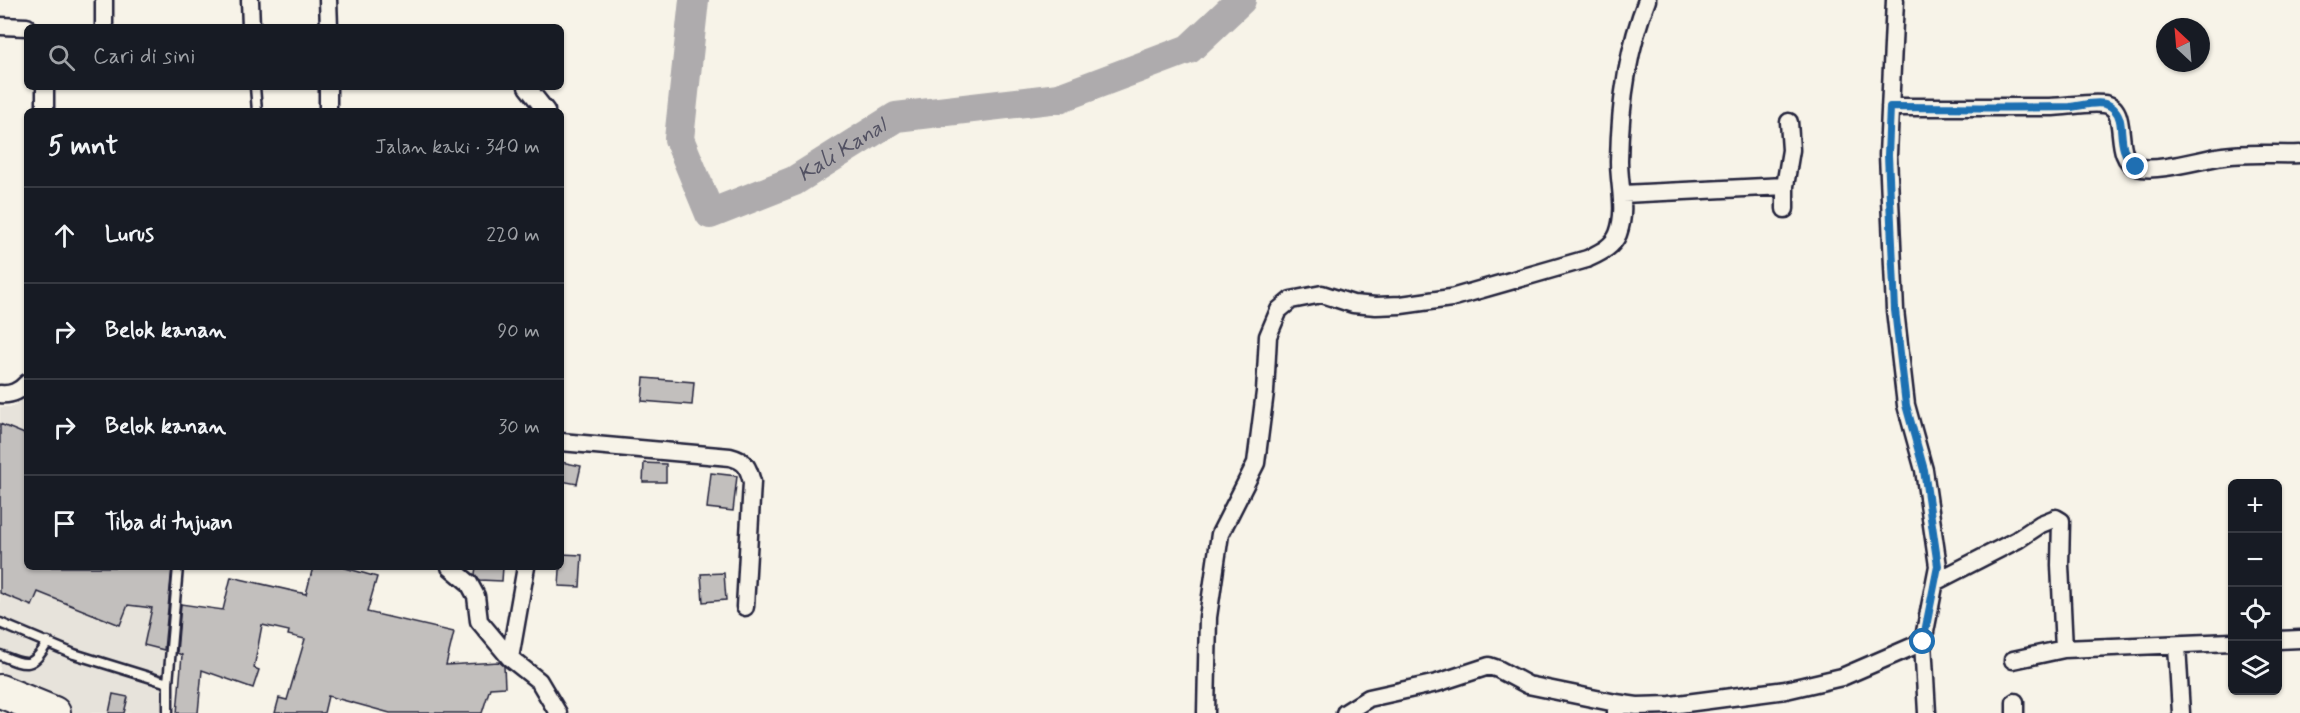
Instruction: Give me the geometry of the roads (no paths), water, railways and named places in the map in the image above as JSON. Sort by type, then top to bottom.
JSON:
[{"type":"highway","points":[[0,691],[54,713]]},
{"type":"street","points":[[104,0],[104,24]]},
{"type":"street","points":[[250,0],[251,24]]},
{"type":"street","points":[[328,0],[328,24]]},
{"type":"street","points":[[1206,713],[1208,617],[1220,534],[1256,463],[1265,392],[1268,336],[1279,310],[1291,300],[1306,295],[1322,294],[1353,304],[1376,306],[1450,298],[1587,259],[1605,250],[1614,242],[1619,231],[1623,194],[1619,164],[1625,91],[1636,28],[1647,0]]},
{"type":"street","points":[[1895,0],[1888,155],[1895,310],[1906,405],[1924,470],[1938,566],[1923,642],[1927,713]]},
{"type":"street","points":[[0,26],[24,27]]},
{"type":"street","points":[[45,90],[45,108]]},
{"type":"street","points":[[328,90],[328,108]]},
{"type":"street","points":[[529,90],[544,108]]},
{"type":"street","points":[[1890,107],[2106,104],[2114,108],[2118,116],[2122,147],[2128,160],[2136,167],[2144,168],[2166,167],[2225,156],[2300,154]]},
{"type":"street","points":[[1785,208],[1785,186],[1791,150],[1789,122]]},
{"type":"street","points":[[1623,194],[1785,186]]},
{"type":"street","points":[[0,394],[10,395],[24,387]]},
{"type":"street","points":[[564,442],[743,460],[748,466],[752,482],[745,608]]},
{"type":"street","points":[[1935,582],[2018,540],[2041,524],[2059,519],[2061,521],[2060,565],[2064,649]]},
{"type":"street","points":[[454,570],[469,583],[476,596],[478,621],[510,658],[539,681],[558,713]]},
{"type":"street","points":[[510,658],[525,570]]},
{"type":"street","points":[[2282,640],[2300,639]]},
{"type":"street","points":[[1345,713],[1369,698],[1455,678],[1489,666],[1528,686],[1616,708],[1671,705],[1786,690],[1842,677],[1923,642]]},
{"type":"street","points":[[2013,660],[2064,649],[2228,642]]},
{"type":"street","points":[[2177,645],[2181,713]]},
{"type":"lane","points":[[255,90],[257,108]]},
{"type":"lane","points":[[168,713],[168,683],[178,570]]},
{"type":"lane","points":[[0,623],[74,654],[168,683]]},
{"type":"lane","points":[[0,655],[15,661],[32,663],[37,660],[48,642]]},
{"type":"waterway","name":"Kali Kanal","points":[[694,0],[679,139],[710,214],[794,181],[896,117],[1059,98],[1189,49],[1241,0]]}]
